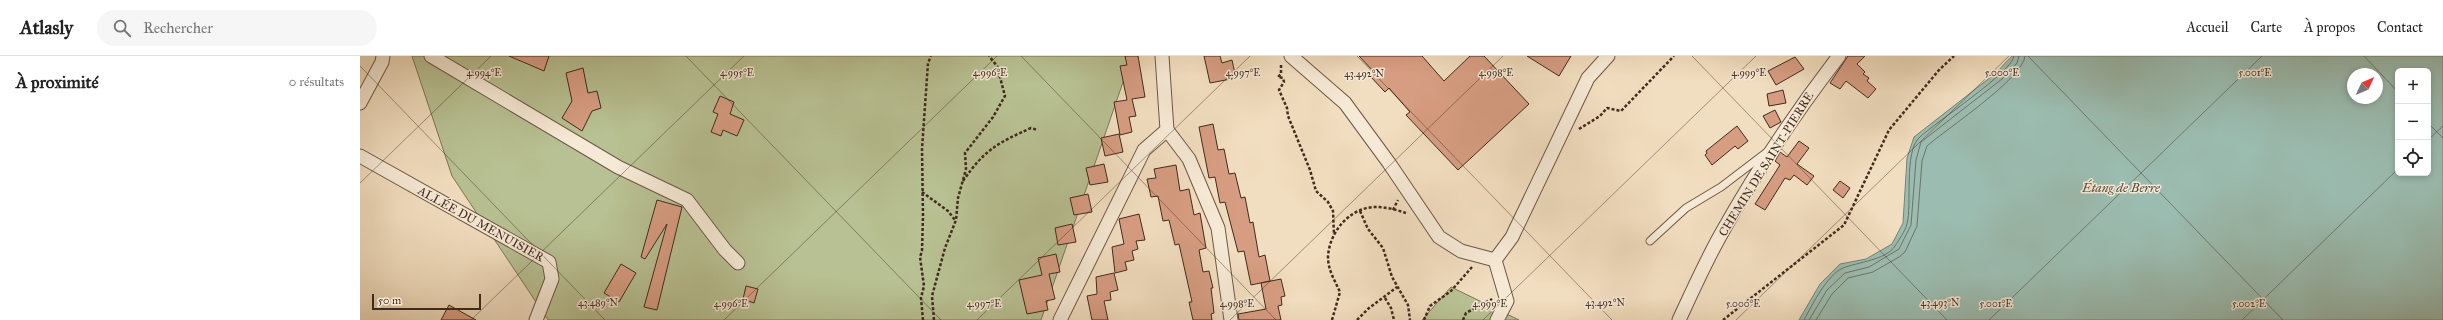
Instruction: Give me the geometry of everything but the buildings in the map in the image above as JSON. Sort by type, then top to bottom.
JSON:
[{"type":"street","points":[[360,103],[382,62],[383,56]]},
{"type":"street","points":[[431,56],[618,167],[687,200],[725,250],[738,263]]},
{"type":"street","points":[[1162,56],[1167,130],[1188,159],[1218,228],[1231,320]]},
{"type":"street","points":[[1291,56],[1345,103],[1389,163],[1439,237],[1461,251],[1479,258],[1496,260]]},
{"type":"street","points":[[1496,260],[1512,237],[1559,142],[1588,78],[1608,56]]},
{"type":"street","name":"CHEMIN DE SAINT-PIERRE","points":[[1678,320],[1719,237],[1805,99],[1839,56]]},
{"type":"street","points":[[1060,320],[1144,150],[1167,130]]},
{"type":"street","name":"ALLÉE DU MENUISIER","points":[[360,156],[549,262],[552,279],[536,320]]},
{"type":"street","points":[[1496,260],[1507,301],[1497,320]]},
{"type":"lane","points":[[1650,241],[1686,208],[1721,187],[1775,146]]},
{"type":"path","points":[[922,320],[921,298],[924,286],[920,257],[922,251],[922,149],[928,63],[931,56]]},
{"type":"path","points":[[934,320],[932,296],[945,248],[956,220],[958,198],[966,169],[965,153],[993,117],[1005,96],[997,66],[989,56]]},
{"type":"path","points":[[1559,142],[1600,116],[1607,108],[1621,111],[1674,56]]},
{"type":"path","points":[[1723,320],[1844,225],[1889,130],[1938,70],[1954,56]]},
{"type":"path","points":[[1280,64],[1281,74],[1278,77],[1283,78],[1284,82],[1279,90],[1310,170],[1316,191],[1328,202],[1333,211],[1334,235]]},
{"type":"path","points":[[962,183],[973,166],[991,147],[1031,128],[1038,130]]},
{"type":"path","points":[[922,192],[948,211],[956,220]]},
{"type":"path","points":[[1332,320],[1340,292],[1331,272],[1328,258],[1330,243],[1340,224],[1360,210],[1376,207],[1419,217],[1424,216]]},
{"type":"path","points":[[1360,210],[1368,229],[1383,248],[1397,287],[1404,295],[1410,320]]},
{"type":"path","points":[[1424,320],[1430,306],[1451,291],[1479,258]]},
{"type":"path","points":[[1357,320],[1374,304],[1385,298],[1397,287]]},
{"type":"path","points":[[1463,320],[1466,313],[1506,293]]},
{"type":"path","points":[[1385,298],[1391,308],[1394,320]]},
{"type":"green space","points":[[412,56],[1132,56],[1041,320],[548,320],[452,176]]},
{"type":"green space","points":[[1451,287],[1519,320],[1422,320]]},
{"type":"water","name":"Étang de Berre","points":[[2012,56],[2443,56],[2443,320],[1799,320],[1820,284],[1840,264],[1866,259],[1892,244],[1903,223],[1907,158],[1914,137],[1996,73]]}]
